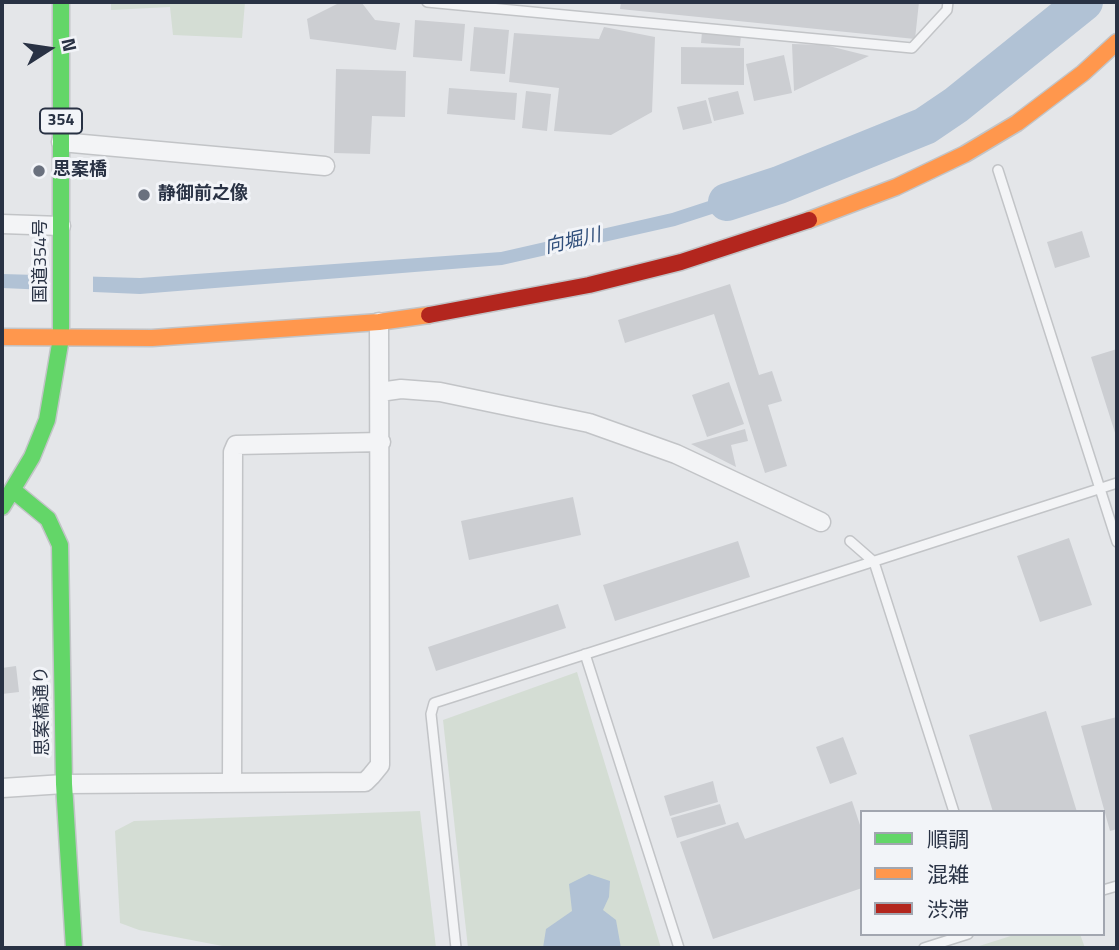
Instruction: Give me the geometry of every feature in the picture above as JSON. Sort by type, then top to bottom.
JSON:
[{"type":"main road","name":"国道354号","points":[[2,508],[14,491],[47,420],[61,338],[61,2]]},
{"type":"main road","points":[[2,337],[152,338],[379,322],[431,315],[589,285],[769,236],[897,187],[965,154],[1017,123],[1083,73],[1117,42]]},
{"type":"main road","name":"思案橋通り","points":[[14,491],[48,519],[60,545],[64,784],[74,948]]},
{"type":"street","points":[[61,142],[325,166]]},
{"type":"street","points":[[2,224],[61,232]]},
{"type":"street","points":[[2,788],[64,784],[365,782],[380,765],[379,322]]},
{"type":"street","points":[[380,392],[401,389],[440,392],[589,423],[676,454],[821,522]]},
{"type":"street","points":[[232,783],[236,446],[381,442]]},
{"type":"lane","points":[[427,2],[912,48],[947,10],[948,2]]},
{"type":"lane","points":[[998,170],[1117,542]]},
{"type":"lane","points":[[456,948],[431,715],[434,703],[1117,482]]},
{"type":"lane","points":[[850,541],[874,562],[953,810]]},
{"type":"lane","points":[[585,654],[679,948]]},
{"type":"lane","points":[[924,948],[962,936]]},
{"type":"shaded area","points":[[111,2],[245,2],[242,38],[173,35],[170,7],[111,10]]},
{"type":"shaded area","points":[[577,672],[661,948],[468,948],[443,720]]},
{"type":"shaded area","points":[[420,811],[436,948],[233,948],[139,930],[120,923],[115,831],[134,821]]},
{"type":"shaded area","points":[[1011,936],[1081,936],[1085,948],[973,948]]},
{"type":"water","points":[[776,179],[780,192],[675,226],[502,265],[140,294],[2,288],[2,274],[140,278],[501,252],[672,213]]},
{"type":"water","points":[[589,874],[610,881],[609,897],[603,910],[616,920],[621,948],[543,948],[546,929],[572,911],[569,884]]},
{"type":"pier","points":[[29,271],[93,273],[93,295],[30,293]]},
{"type":"building","points":[[621,2],[919,2],[915,39],[620,9]]},
{"type":"building","points":[[339,3],[362,3],[375,20],[400,23],[396,50],[310,39],[307,19]]},
{"type":"building","points":[[415,20],[465,24],[462,61],[413,57]]},
{"type":"building","points":[[474,27],[509,30],[505,74],[470,71]]},
{"type":"building","points":[[604,27],[655,37],[652,112],[611,135],[554,131],[559,88],[509,82],[514,33],[599,39]]},
{"type":"building","points":[[702,32],[741,35],[740,46],[701,43]]},
{"type":"building","points":[[792,44],[825,45],[869,56],[794,91]]},
{"type":"building","points":[[681,47],[744,48],[744,85],[681,84]]},
{"type":"building","points":[[784,55],[792,93],[754,101],[746,64]]},
{"type":"building","points":[[336,69],[406,71],[405,117],[372,116],[370,154],[334,153]]},
{"type":"building","points":[[449,88],[517,93],[515,120],[447,114]]},
{"type":"building","points":[[526,91],[551,94],[547,131],[522,128]]},
{"type":"building","points":[[738,91],[744,114],[714,121],[708,98]]},
{"type":"building","points":[[706,100],[712,123],[683,130],[677,107]]},
{"type":"building","points":[[1082,231],[1090,257],[1055,268],[1047,242]]},
{"type":"building","points":[[730,284],[759,375],[772,371],[782,401],[768,405],[787,466],[765,473],[714,314],[625,343],[618,320]]},
{"type":"building","points":[[1117,349],[1117,439],[1091,357]]},
{"type":"building","points":[[729,382],[744,424],[707,437],[692,395]]},
{"type":"building","points":[[745,429],[748,441],[731,445],[736,467],[691,444]]},
{"type":"building","points":[[573,497],[581,535],[469,560],[461,521]]},
{"type":"building","points":[[1069,538],[1092,605],[1040,622],[1017,556]]},
{"type":"building","points":[[738,541],[750,577],[615,621],[603,585]]},
{"type":"building","points":[[558,604],[566,628],[436,671],[428,647]]},
{"type":"building","points":[[16,666],[19,692],[2,694],[2,668]]},
{"type":"building","points":[[1046,711],[1076,810],[992,810],[969,735]]},
{"type":"building","points":[[1117,717],[1117,829],[1110,831],[1081,726]]},
{"type":"building","points":[[843,737],[857,774],[830,784],[816,747]]},
{"type":"building","points":[[713,781],[718,802],[670,816],[664,796]]},
{"type":"building","points":[[852,801],[860,825],[860,889],[713,939],[680,842],[738,822],[745,839]]},
{"type":"building","points":[[720,804],[726,824],[677,838],[671,818]]},
{"type":"waterway","name":"向堀川","points":[[727,202],[779,185],[925,126],[956,105],[1084,2]]},
{"type":"traffic: fast","points":[[2,507],[32,457],[47,420],[61,338],[61,2]]},
{"type":"traffic: fast","points":[[14,491],[48,519],[60,545],[64,784],[74,948]]},
{"type":"traffic: slow","points":[[809,220],[896,187],[965,154],[1017,123],[1083,73],[1117,42]]},
{"type":"traffic: slow","points":[[2,337],[152,338],[379,322],[429,315]]},
{"type":"traffic: jam","points":[[429,315],[589,285],[681,262],[809,220]]},
{"type":"place","name":"思案橋","points":[[39,171]]},
{"type":"place","name":"静御前之像","points":[[144,195]]}]
